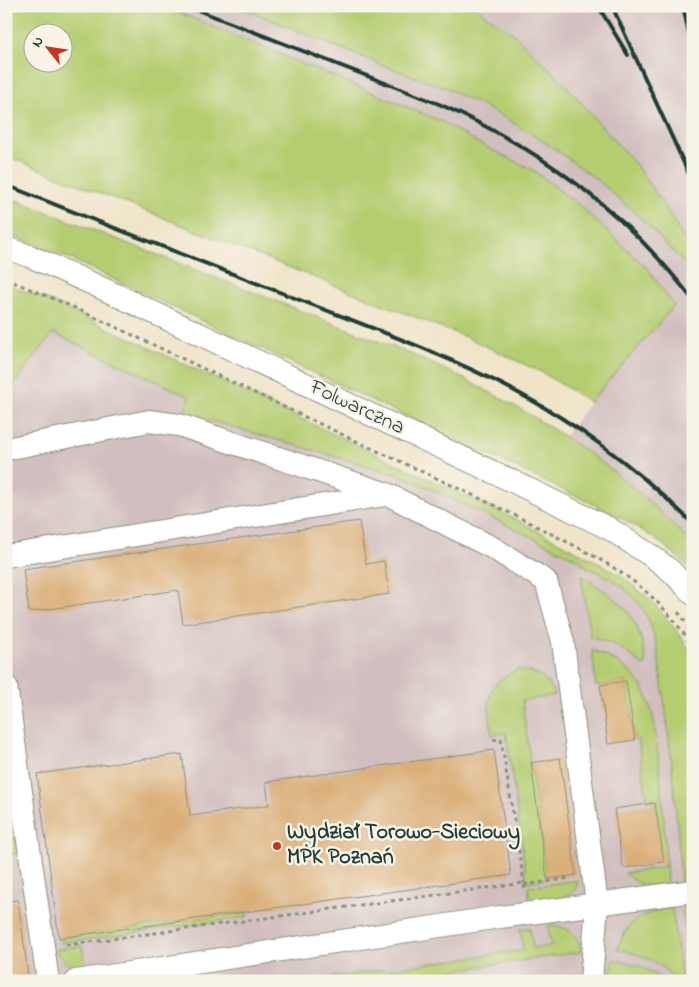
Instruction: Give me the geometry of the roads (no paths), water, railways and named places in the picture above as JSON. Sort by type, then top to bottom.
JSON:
[{"type":"street","name":"Folwarczna","points":[[6,248],[32,257],[113,294],[512,481],[610,530],[654,557],[693,594]]},
{"type":"street","points":[[6,449],[149,420],[179,425],[387,494],[493,548],[546,581],[563,642],[598,904],[591,981]]},
{"type":"street","points":[[6,556],[387,494]]},
{"type":"street","points":[[6,686],[48,981]]},
{"type":"street","points":[[76,981],[693,891]]},
{"type":"railway","points":[[187,6],[439,104],[512,141],[546,162],[609,210],[639,238],[693,300]]},
{"type":"railway","points":[[598,6],[628,55]]},
{"type":"railway","points":[[612,6],[693,183]]},
{"type":"railway","points":[[683,6],[693,52]]},
{"type":"railway","points":[[6,185],[404,340],[513,390],[562,418],[608,450],[673,504],[693,524]]},
{"type":"place","name":"Wydział Torowo-Sieciowy MPK Poznań","points":[[277,846]]}]
